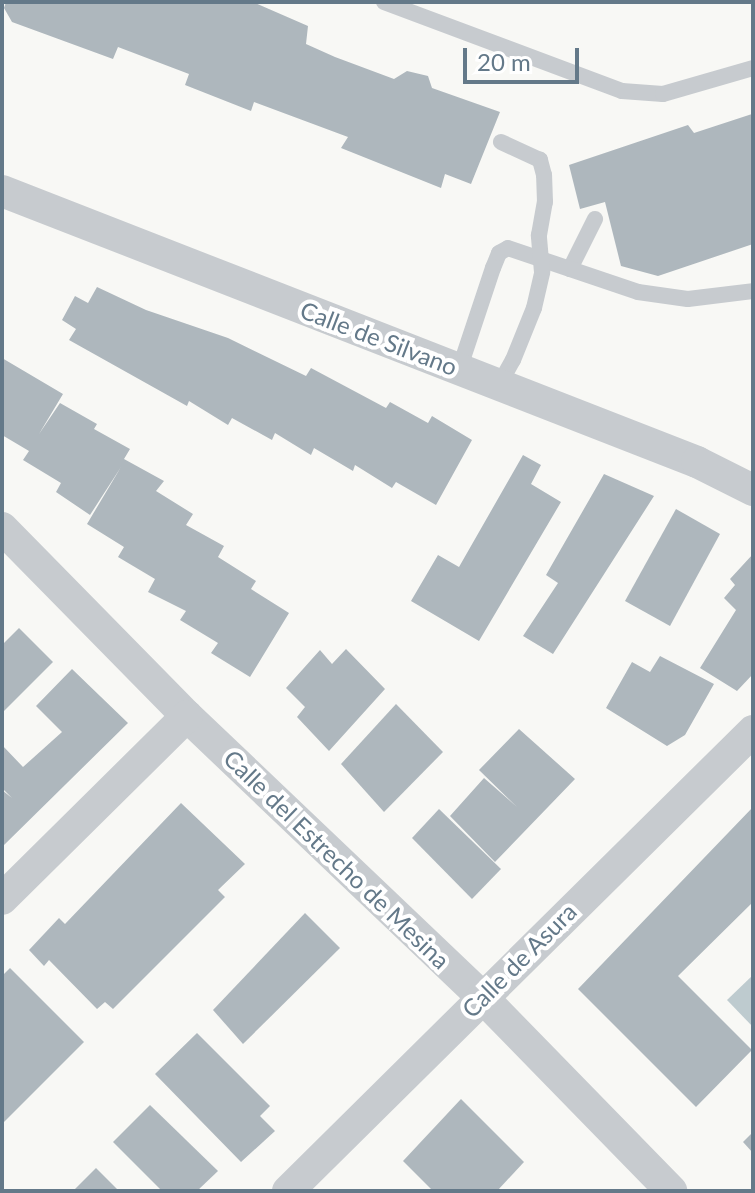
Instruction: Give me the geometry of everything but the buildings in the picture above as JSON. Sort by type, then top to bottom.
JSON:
[{"type":"street","name":"Calle de Silvano","points":[[2,191],[697,462],[753,490]]},
{"type":"street","name":"Calle del Estrecho de Mesina","points":[[2,528],[187,716],[482,997],[671,1191]]},
{"type":"street","points":[[2,899],[187,716]]},
{"type":"street","name":"Calle de Asura","points":[[288,1191],[753,731]]},
{"type":"lane","points":[[384,2],[622,91],[663,94],[753,68]]},
{"type":"lane","points":[[499,385],[534,308],[542,272],[539,257],[545,202],[540,160],[501,142]]},
{"type":"lane","points":[[570,269],[595,219]]},
{"type":"lane","points":[[459,370],[499,253],[508,248],[638,292],[688,299],[753,291]]},
{"type":"shaded area","points":[[753,975],[753,1027],[727,1000]]}]
